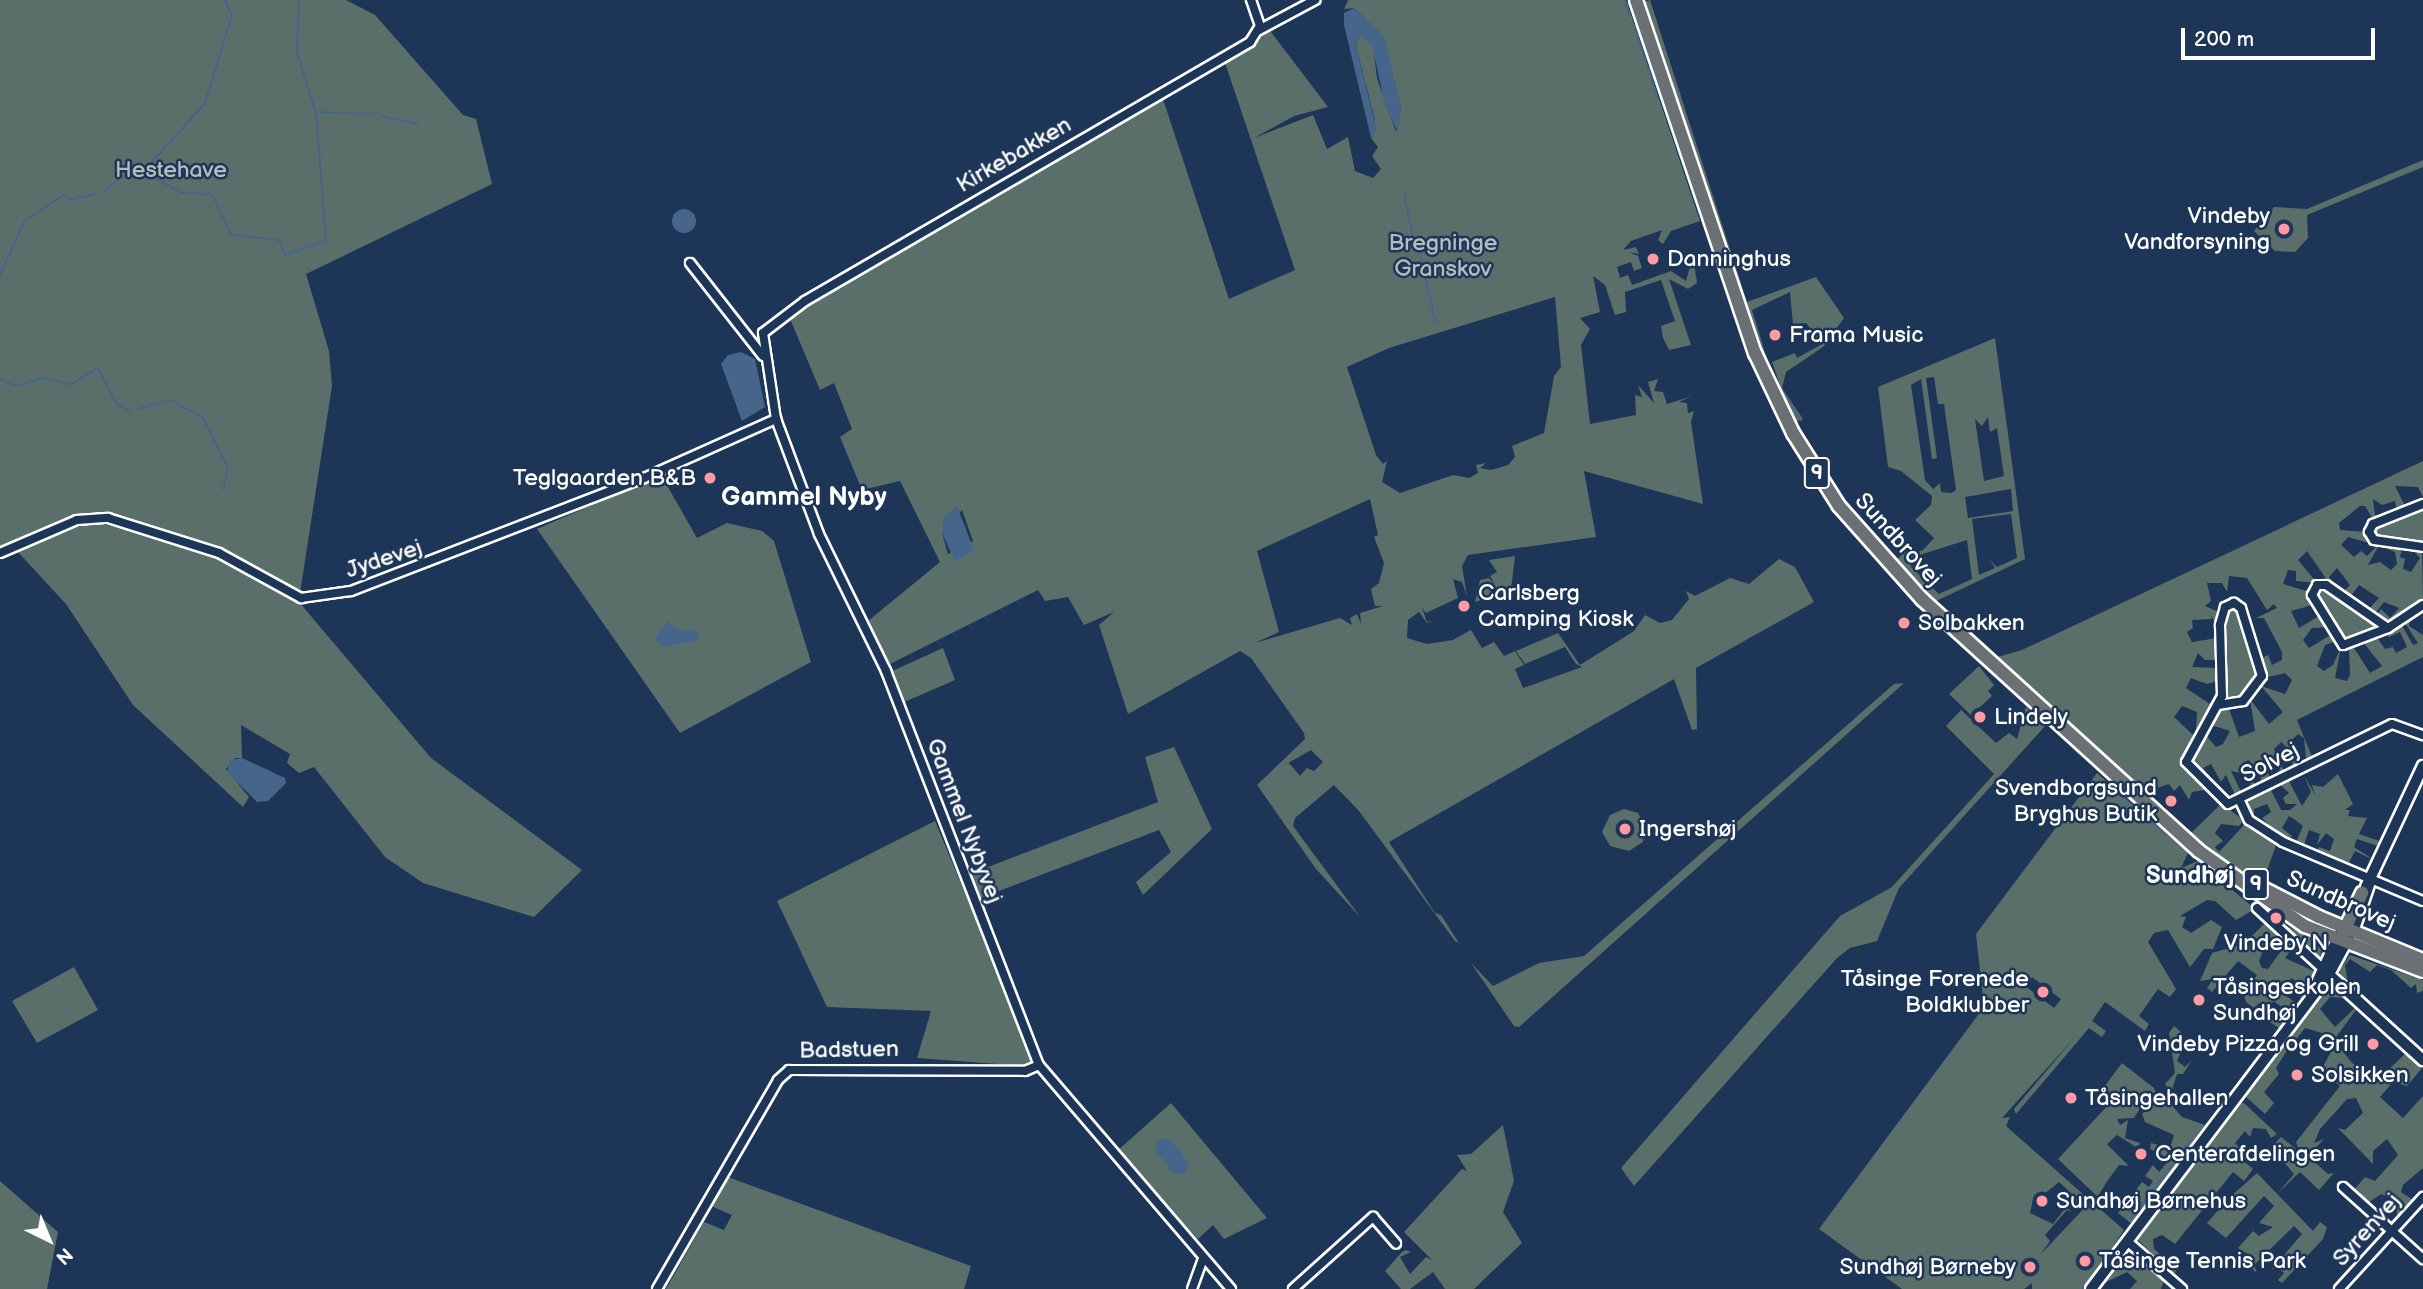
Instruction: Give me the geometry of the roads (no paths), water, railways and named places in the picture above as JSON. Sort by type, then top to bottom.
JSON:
[{"type":"main road","name":"Sundbrovej","points":[[1636,0],[1751,343],[1812,466],[1839,506],[1907,584],[2175,830],[2262,905],[2423,962]]},
{"type":"main road","name":"Sundbrovej","points":[[2175,830],[2263,889],[2344,935],[2423,971]]},
{"type":"main road","points":[[2344,935],[2362,893]]},
{"type":"street","points":[[1251,0],[1259,30]]},
{"type":"street","name":"Kirkebakken","points":[[763,333],[805,301],[1250,42],[1259,30],[1315,0]]},
{"type":"street","points":[[691,263],[747,341],[763,356]]},
{"type":"street","points":[[747,341],[763,333]]},
{"type":"street","name":"Gammel Nybyvej","points":[[763,333],[763,356],[776,419],[819,534],[886,671],[1039,1065],[1231,1289]]},
{"type":"street","name":"Jydevej","points":[[0,553],[77,520],[100,517],[219,553],[301,598],[351,592],[644,478],[776,419]]},
{"type":"street","points":[[2423,504],[2373,524],[2369,532],[2374,540],[2423,547]]},
{"type":"street","points":[[2388,628],[2326,585],[2314,589],[2343,646],[2388,628],[2423,605]]},
{"type":"street","points":[[2218,705],[2243,701],[2262,678],[2260,659],[2241,607],[2234,603],[2225,607],[2220,625],[2224,684],[2218,705],[2195,740],[2187,765],[2228,804],[2240,801]]},
{"type":"street","name":"Solvej","points":[[2423,735],[2392,724],[2240,801],[2248,818],[2283,842],[2370,882],[2423,901]]},
{"type":"street","points":[[2091,1289],[2326,972],[2423,766]]},
{"type":"street","points":[[2362,893],[2370,882]]},
{"type":"street","points":[[2262,905],[2326,972],[2423,1060]]},
{"type":"street","name":"Badstuen","points":[[657,1289],[778,1080],[789,1070],[1025,1071],[1039,1065]]},
{"type":"street","points":[[2343,1186],[2423,1259]]},
{"type":"street","name":"Syrenvej","points":[[2339,1289],[2423,1197]]},
{"type":"street","points":[[1293,1289],[1375,1216],[1396,1242]]},
{"type":"street","points":[[2127,1241],[2182,1289]]},
{"type":"street","points":[[1192,1289],[1203,1258]]},
{"type":"street","points":[[2166,1289],[2173,1281]]},
{"type":"water","points":[[1354,8],[1384,36],[1401,107],[1398,133],[1385,105],[1372,45],[1360,34],[1356,46],[1377,130],[1371,138],[1344,25],[1344,13]]},
{"type":"water","points":[[684,209],[693,212],[696,221],[693,230],[684,233],[675,230],[672,221],[675,212]]},
{"type":"water","points":[[741,352],[755,359],[765,407],[742,421],[721,364],[728,355]]},
{"type":"water","points":[[957,506],[974,550],[955,562],[942,533],[944,517]]},
{"type":"water","points":[[668,622],[681,631],[697,631],[699,640],[661,647],[655,637]]},
{"type":"water","points":[[242,758],[285,778],[286,783],[268,801],[257,802],[227,772],[230,760]]},
{"type":"water","points":[[1160,1139],[1170,1139],[1189,1163],[1184,1174],[1172,1173],[1155,1149]]},
{"type":"waterway","points":[[144,171],[205,103],[232,16],[225,0]]},
{"type":"waterway","points":[[299,0],[297,52],[315,111]]},
{"type":"waterway","points":[[1625,0],[1629,14]]},
{"type":"waterway","points":[[1634,25],[1645,59]]},
{"type":"waterway","points":[[1648,67],[1657,97]]},
{"type":"waterway","points":[[105,191],[120,177],[144,172],[182,193],[212,194],[232,235],[279,240],[285,255],[326,241],[316,112],[373,114]]},
{"type":"waterway","points":[[382,116],[417,124]]},
{"type":"waterway","points":[[0,275],[25,220],[64,195],[70,200],[97,194]]},
{"type":"waterway","points":[[1405,195],[1406,203]]},
{"type":"waterway","points":[[1406,203],[1413,237]]},
{"type":"waterway","points":[[1414,240],[1420,254]]},
{"type":"waterway","points":[[1421,258],[1425,274]]},
{"type":"waterway","points":[[1426,279],[1429,294]]},
{"type":"waterway","points":[[1430,297],[1433,311]]},
{"type":"waterway","points":[[1433,314],[1437,322]]},
{"type":"waterway","points":[[0,379],[17,386],[42,378],[71,384],[98,368],[117,404],[130,411]]},
{"type":"waterway","points":[[1781,388],[1801,420]]},
{"type":"waterway","points":[[137,409],[171,400],[202,417],[228,468],[223,489]]},
{"type":"waterway","points":[[1916,583],[2064,720]]},
{"type":"waterway","points":[[2122,796],[2129,803]]},
{"type":"waterway","points":[[2136,808],[2166,835]]},
{"type":"waterway","points":[[2131,1219],[2190,1141]]},
{"type":"waterway","points":[[2082,1289],[2114,1247]]},
{"type":"place","name":"Vindeby Vandforsyning","points":[[2284,229]]},
{"type":"place","name":"Danninghus","points":[[1653,259]]},
{"type":"place","name":"Frama Music","points":[[1775,335]]},
{"type":"place","name":"Teglgaarden B&B","points":[[710,478]]},
{"type":"place","name":"Carlsberg Camping Kiosk","points":[[1464,606]]},
{"type":"place","name":"Solbakken","points":[[1904,623]]},
{"type":"place","name":"Lindely","points":[[1980,717]]},
{"type":"place","name":"Svendborgsund Bryghus Butik","points":[[2171,801]]},
{"type":"place","name":"Ingershøj","points":[[1625,829]]},
{"type":"place","name":"Vindeby N","points":[[2276,918]]},
{"type":"place","name":"Tåsinge Forenede Boldklubber","points":[[2043,992]]},
{"type":"place","name":"Tåsingeskolen Sundhøj","points":[[2199,1000]]},
{"type":"place","name":"Vindeby Pizza og Grill","points":[[2373,1044]]},
{"type":"place","name":"Solsikken","points":[[2297,1075]]},
{"type":"place","name":"Tåsingehallen","points":[[2071,1098]]},
{"type":"place","name":"Centerafdelingen","points":[[2141,1154]]},
{"type":"place","name":"Sundhøj Børnehus","points":[[2042,1201]]},
{"type":"place","name":"Tåsinge Tennis Park","points":[[2085,1261]]},
{"type":"place","name":"Sundhøj Børneby","points":[[2030,1267]]},
{"type":"district","name":"Gammel Nyby","points":[[804,498]]},
{"type":"district","name":"Sundhøj","points":[[2190,876]]},
{"type":"park label","name":"Hestehave","points":[[171,170]]},
{"type":"park label","name":"Bregninge Granskov","points":[[1443,256]]}]
